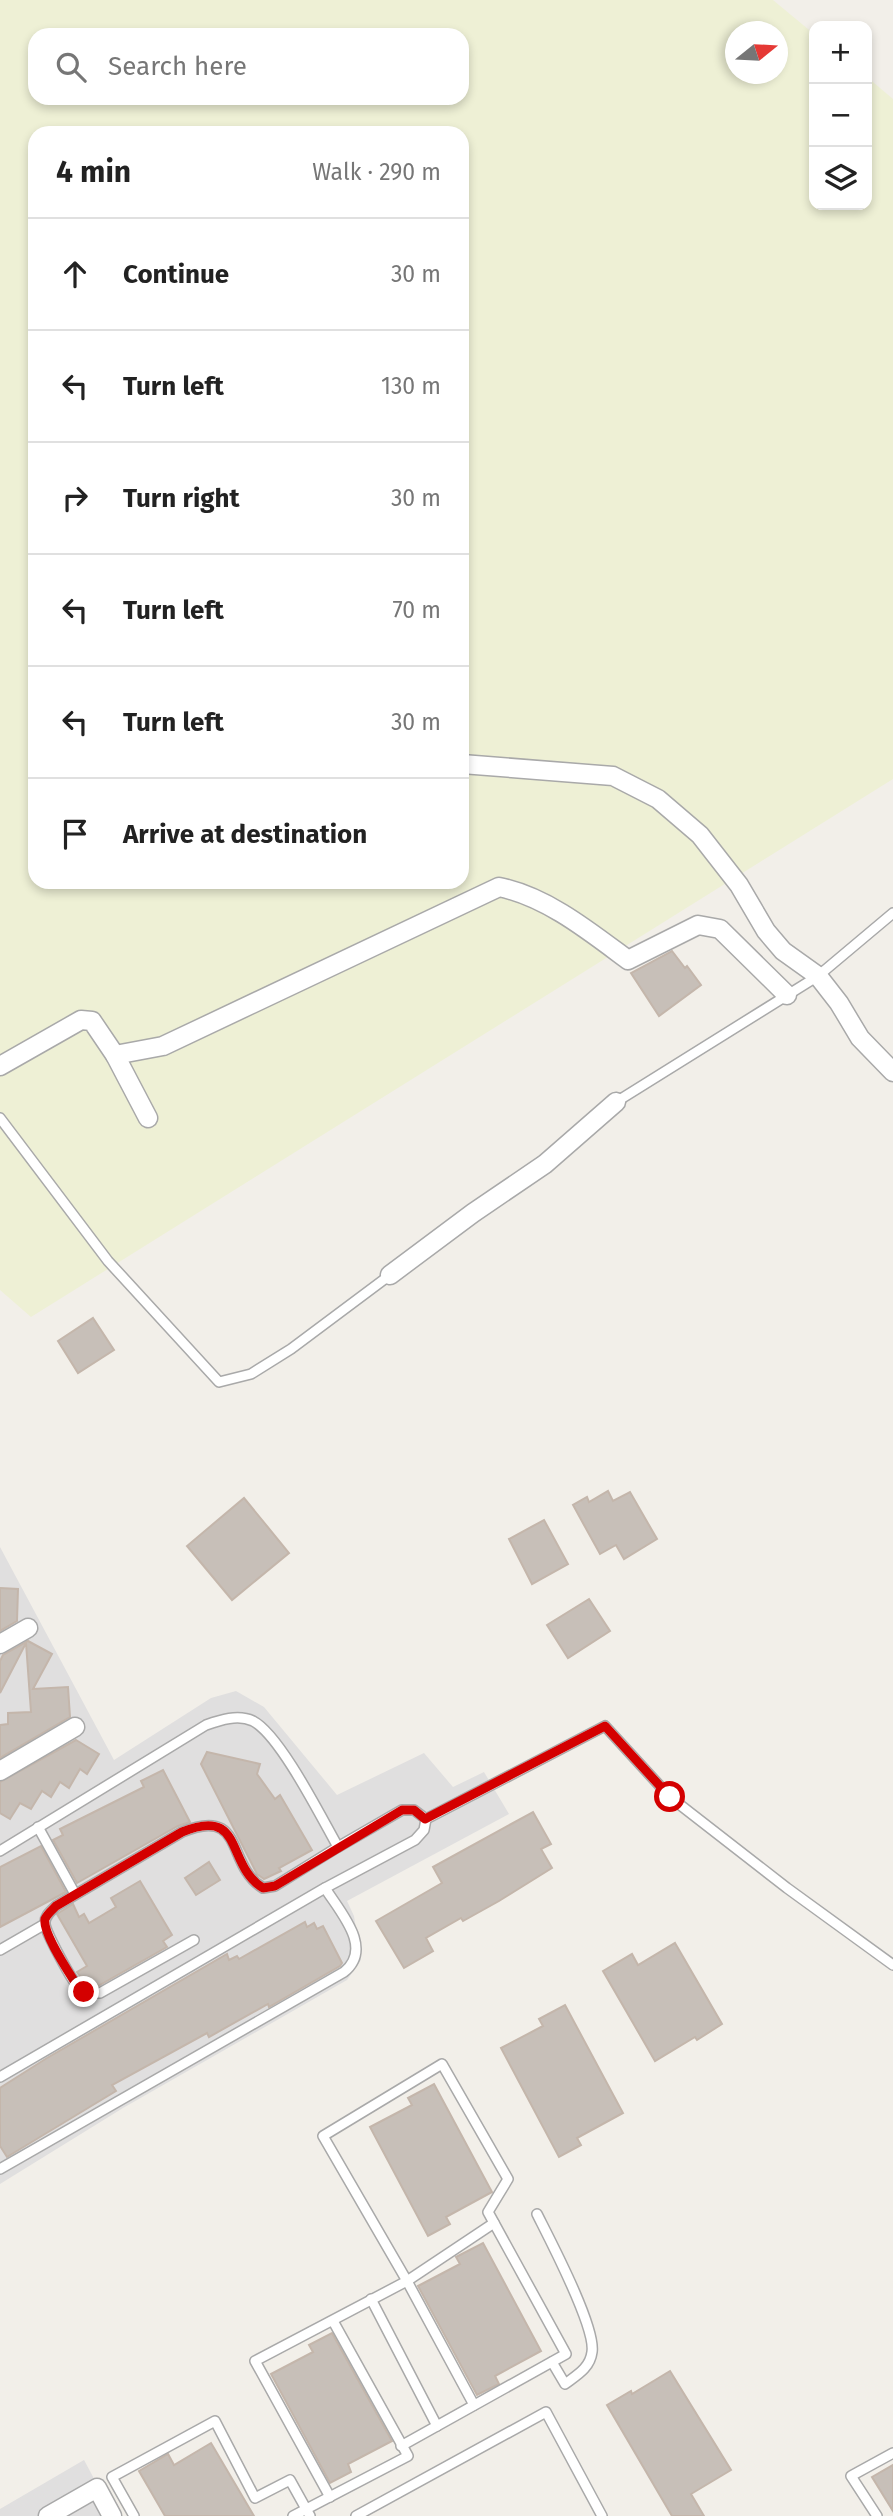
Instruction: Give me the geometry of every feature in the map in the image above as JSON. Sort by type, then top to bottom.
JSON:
[{"type":"street","points":[[469,765],[613,776],[658,800],[700,835],[739,885],[766,931],[783,951],[818,976],[839,1003],[860,1038],[893,1072]]},
{"type":"street","points":[[115,1055],[163,1046],[499,887],[515,891],[574,920],[628,960],[698,925],[720,929],[787,995]]},
{"type":"street","points":[[0,1066],[80,1020],[92,1021],[115,1055],[148,1118]]},
{"type":"street","points":[[390,1275],[545,1164],[616,1102]]},
{"type":"street","points":[[0,1644],[29,1628]]},
{"type":"street","points":[[0,1771],[75,1727]]},
{"type":"street","points":[[48,2516],[97,2488],[112,2516]]},
{"type":"lane","points":[[616,1102],[818,976],[893,913]]},
{"type":"lane","points":[[0,1118],[108,1261],[219,1382],[251,1374],[291,1349],[390,1275]]},
{"type":"lane","points":[[0,1851],[206,1725],[223,1718],[252,1720],[274,1738],[338,1846]]},
{"type":"lane","points":[[425,1819],[605,1726],[670,1797],[787,1888],[893,1965]]},
{"type":"lane","points":[[194,1940],[100,1993],[90,1994],[78,1987],[48,1934],[46,1916],[75,1894],[182,1832],[204,1824],[217,1825],[228,1835],[254,1883],[263,1888],[275,1886],[402,1810],[414,1810],[425,1819]]},
{"type":"lane","points":[[0,2077],[325,1888],[415,1840],[424,1829],[425,1819]]},
{"type":"lane","points":[[38,1827],[75,1894]]},
{"type":"lane","points":[[0,2169],[354,1965],[357,1953],[355,1937],[325,1888]]},
{"type":"lane","points":[[0,1950],[45,1924]]},
{"type":"lane","points":[[401,2446],[566,2354],[488,2212],[508,2179],[442,2064],[323,2136],[407,2281],[474,2405]]},
{"type":"lane","points":[[537,2214],[570,2284],[590,2334],[592,2351],[586,2369],[565,2384],[552,2362]]},
{"type":"lane","points":[[330,2497],[255,2361],[407,2281],[494,2223]]},
{"type":"lane","points":[[371,2299],[437,2426]]},
{"type":"lane","points":[[293,2516],[309,2512],[330,2497],[408,2456],[333,2321]]},
{"type":"lane","points":[[356,2516],[546,2412],[602,2516]]},
{"type":"lane","points":[[134,2516],[112,2477],[215,2421],[255,2498],[290,2480],[309,2512]]},
{"type":"lane","points":[[877,2516],[851,2476],[893,2452]]},
{"type":"shaded area","points":[[0,1547],[114,1760],[211,1698],[236,1691],[264,1707],[337,1795],[424,1753],[453,1787],[484,1772],[509,1814],[347,1901],[354,1916],[361,1960],[347,1980],[123,2108],[0,2184]]},
{"type":"shaded area","points":[[84,2460],[114,2516],[0,2516],[0,2509]]},
{"type":"green space","points":[[0,0],[773,0],[809,30],[809,210],[872,210],[872,81],[893,99],[893,779],[31,1317],[0,1290]]},
{"type":"building","points":[[672,951],[701,985],[659,1016],[631,973]]},
{"type":"building","points":[[93,1318],[114,1350],[78,1373],[58,1341]]},
{"type":"building","points":[[608,1491],[613,1501],[630,1492],[657,1539],[624,1559],[616,1545],[600,1554],[573,1505],[587,1497],[589,1502]]},
{"type":"building","points":[[244,1498],[289,1553],[232,1600],[187,1546]]},
{"type":"building","points":[[544,1520],[568,1564],[532,1584],[509,1539]]},
{"type":"building","points":[[0,1588],[18,1589],[17,1621],[0,1631]]},
{"type":"building","points":[[589,1599],[610,1631],[568,1658],[547,1625]]},
{"type":"building","points":[[28,1641],[52,1654],[33,1689],[68,1687],[70,1717],[0,1758],[0,1725],[8,1724],[8,1713],[31,1712],[26,1643],[0,1693],[0,1661],[3,1655]]},
{"type":"building","points":[[76,1740],[99,1754],[87,1774],[80,1769],[69,1788],[60,1782],[51,1797],[42,1791],[31,1809],[20,1803],[10,1819],[0,1813],[0,1782]]},
{"type":"building","points":[[207,1752],[260,1764],[257,1774],[275,1799],[280,1795],[312,1850],[264,1879],[257,1874],[201,1764]]},
{"type":"building","points":[[163,1770],[190,1822],[178,1826],[77,1883],[53,1840],[63,1835],[60,1829],[144,1787],[141,1781]]},
{"type":"building","points":[[533,1812],[551,1844],[541,1849],[552,1868],[463,1921],[461,1918],[426,1938],[433,1951],[404,1968],[376,1921],[442,1883],[433,1867]]},
{"type":"building","points":[[41,1846],[66,1892],[0,1927],[0,1867]]},
{"type":"building","points":[[209,1862],[220,1880],[196,1895],[185,1878]]},
{"type":"building","points":[[140,1881],[172,1935],[163,1941],[167,1947],[98,1986],[94,1982],[87,1985],[77,1972],[87,1966],[57,1914],[73,1904],[79,1917],[84,1914],[89,1923],[116,1907],[111,1898]]},
{"type":"building","points":[[305,1922],[307,1927],[314,1923],[317,1929],[323,1926],[342,1963],[340,1966],[269,2007],[268,2004],[209,2037],[207,2033],[112,2085],[116,2091],[7,2157],[0,2146],[0,2088],[227,1954],[229,1960],[237,1956],[239,1959]]},
{"type":"building","points":[[675,1943],[722,2024],[655,2061],[603,1971],[632,1954],[638,1965]]},
{"type":"building","points":[[565,2005],[623,2113],[577,2138],[581,2145],[559,2157],[501,2048],[543,2026],[539,2019]]},
{"type":"building","points":[[434,2084],[492,2192],[446,2217],[450,2224],[428,2236],[370,2127],[412,2105],[408,2098]]},
{"type":"building","points":[[483,2243],[541,2351],[495,2376],[499,2384],[477,2395],[418,2286],[460,2264],[456,2257]]},
{"type":"building","points":[[332,2333],[392,2441],[348,2464],[351,2472],[330,2483],[271,2374],[313,2352],[309,2345]]},
{"type":"building","points":[[670,2371],[731,2470],[691,2494],[704,2516],[672,2516],[607,2405],[631,2391],[632,2394]]},
{"type":"building","points":[[211,2443],[254,2516],[165,2516],[139,2471],[168,2454],[174,2465]]},
{"type":"building","points":[[893,2465],[893,2511],[872,2477]]},
{"type":"route","points":[[84,1992],[78,1987],[48,1934],[46,1916],[56,1906],[182,1832],[204,1824],[217,1825],[228,1835],[254,1883],[263,1888],[275,1886],[402,1810],[414,1810],[425,1819],[605,1726],[670,1797]]}]
